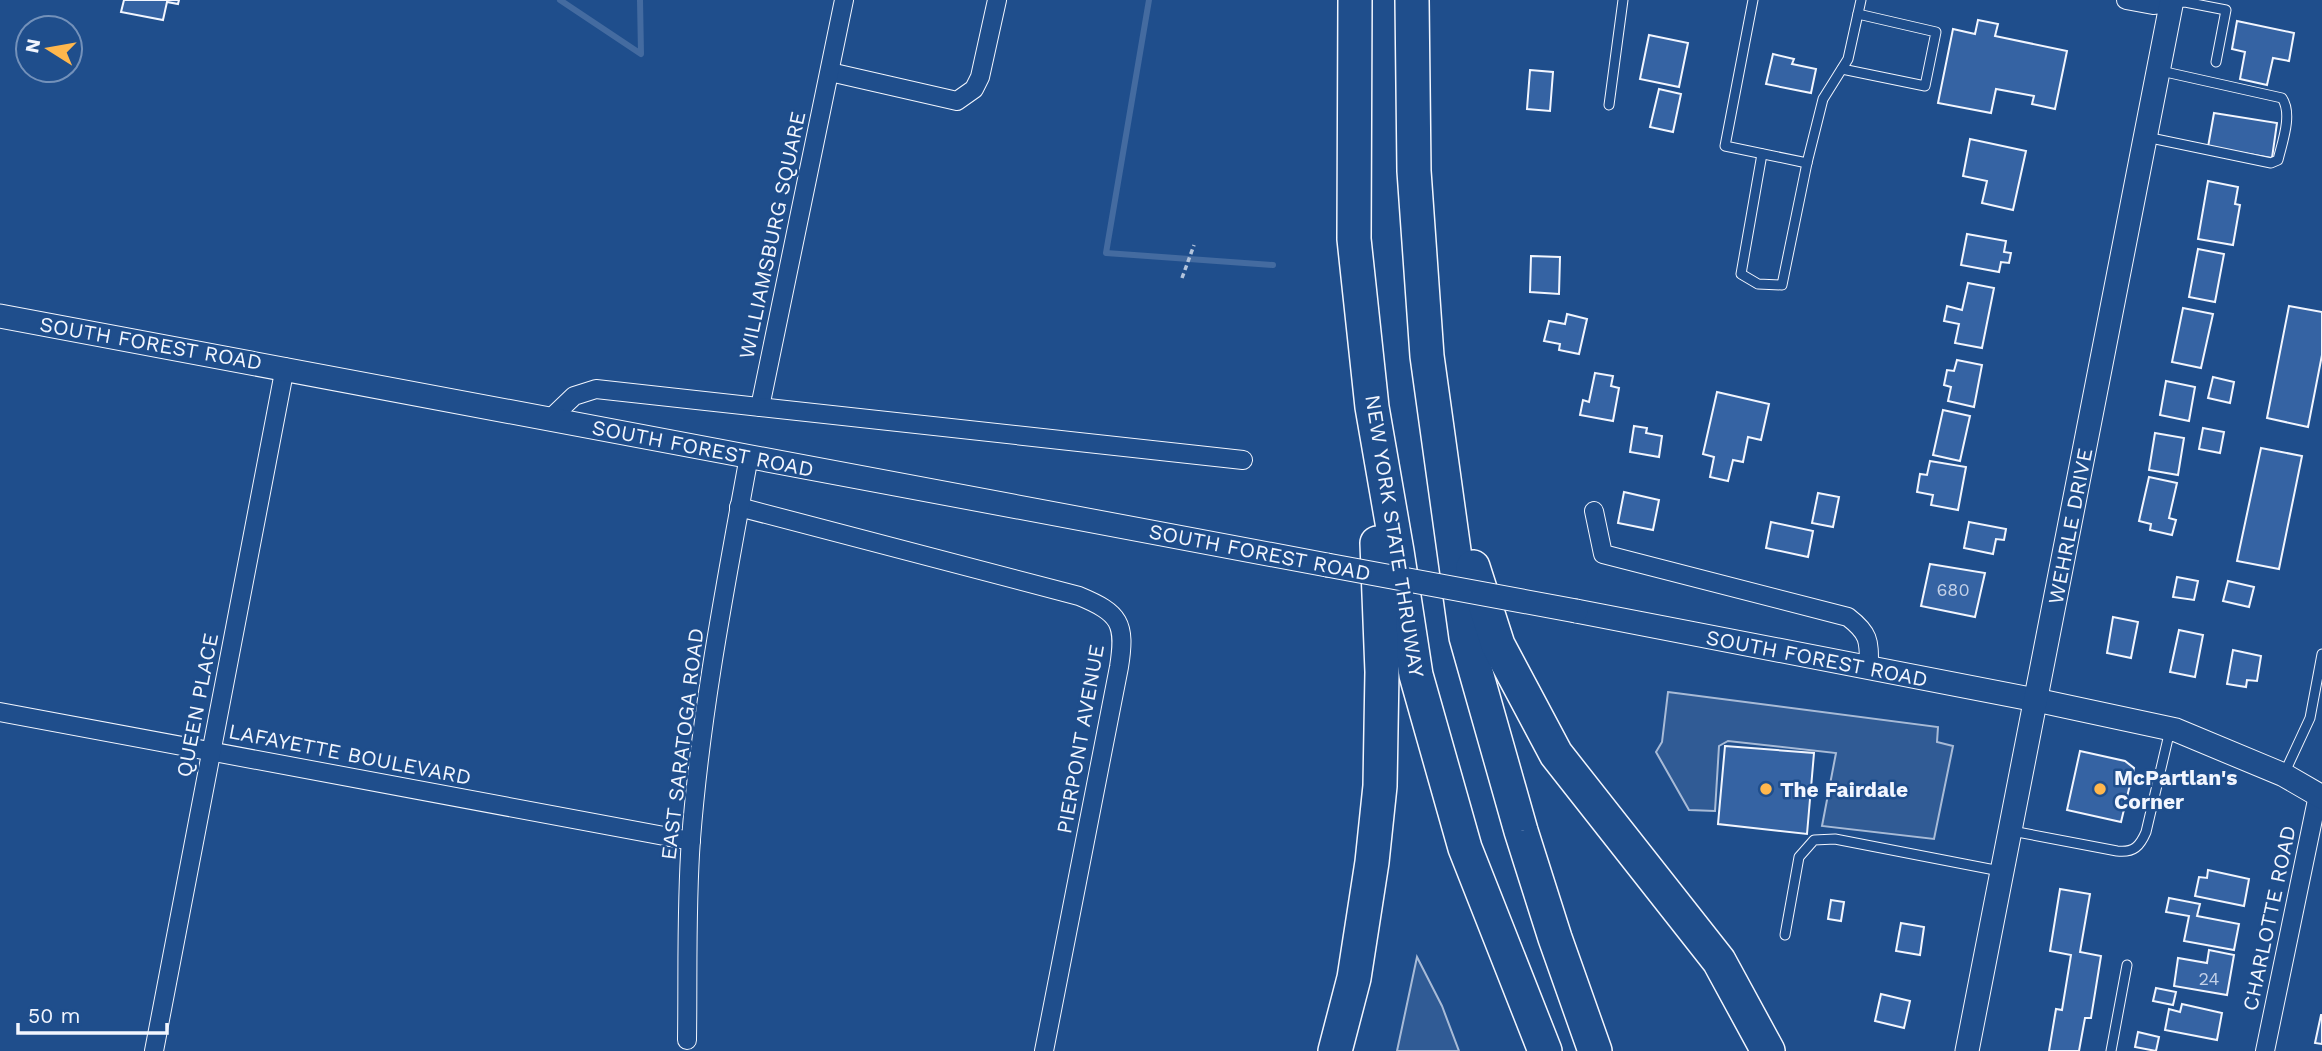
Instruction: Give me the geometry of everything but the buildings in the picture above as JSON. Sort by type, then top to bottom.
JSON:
[{"type":"highway","name":"NEW YORK STATE THRUWAY","points":[[1355,0],[1354,239],[1372,407],[1416,675],[1465,848],[1545,1051]]},
{"type":"highway","points":[[1412,0],[1414,172],[1426,342],[1466,637],[1555,938],[1595,1051]]},
{"type":"highway","points":[[1335,1051],[1354,978],[1372,862],[1380,786],[1382,672],[1372,407]]},
{"type":"highway","points":[[1447,488],[1498,645],[1535,718],[1556,754],[1719,961],[1768,1051]]},
{"type":"street","name":"WILLIAMSBURG SQUARE","points":[[760,407],[844,0]]},
{"type":"street","points":[[830,72],[957,100],[974,89],[980,77],[997,0]]},
{"type":"street","points":[[2126,0],[2153,5],[2171,1]]},
{"type":"street","name":"WEHRLE DRIVE","points":[[1967,1051],[2171,1]]},
{"type":"street","name":"SOUTH FOREST ROAD","points":[[0,316],[2036,699],[2173,729],[2284,775],[2320,796]]},
{"type":"street","name":"QUEEN PLACE","points":[[154,1051],[285,368]]},
{"type":"street","name":"SOUTH FOREST ROAD","points":[[550,419],[574,396],[596,389],[1243,460]]},
{"type":"street","name":"EAST SARATOGA ROAD","points":[[687,1040],[691,841],[697,773],[716,636],[749,456]]},
{"type":"street","name":"PIERPONT AVENUE","points":[[739,507],[1079,596],[1103,606],[1118,622],[1123,642],[1119,667],[1044,1051]]},
{"type":"street","points":[[1594,511],[1603,554],[1848,617],[1862,628],[1869,640],[1869,668]]},
{"type":"street","name":"LAFAYETTE BOULEVARD","points":[[0,712],[691,841]]},
{"type":"street","name":"CHARLOTTE ROAD","points":[[2265,1051],[2320,796]]},
{"type":"lane","points":[[1609,105],[1623,0]]},
{"type":"lane","points":[[1753,0],[1725,146],[1807,163]]},
{"type":"lane","points":[[1762,154],[1741,274],[1758,284],[1782,285],[1823,99],[1848,59],[1861,0]]},
{"type":"lane","points":[[2171,1],[2226,10],[2216,62]]},
{"type":"lane","points":[[1842,69],[1925,86],[1936,32],[1858,14]]},
{"type":"lane","points":[[2146,137],[2271,163],[2278,160],[2286,120],[2286,103],[2282,98],[2159,70]]},
{"type":"lane","points":[[2284,775],[2309,718],[2322,654]]},
{"type":"lane","points":[[2010,831],[2127,853],[2134,850],[2141,844],[2146,832],[2173,729]]},
{"type":"lane","points":[[1785,935],[1800,857],[1814,840],[1835,839],[2002,871]]},
{"type":"lane","points":[[2111,1051],[2127,965]]},
{"type":"path","points":[[1182,278],[1194,245]]},
{"type":"shaded area","points":[[1668,692],[1938,727],[1937,742],[1953,746],[1934,839],[1822,826],[1836,753],[1728,741],[1719,746],[1715,811],[1689,810],[1656,752],[1662,742]]},
{"type":"shaded area","points":[[1417,957],[1442,1006],[1459,1051],[1397,1051]]},
{"type":"waterway","points":[[560,0],[641,54],[640,0]]},
{"type":"waterway","points":[[1149,0],[1106,253],[1273,265]]},
{"type":"place","name":"The Fairdale","points":[[1766,789]]},
{"type":"place","name":"McPartlan's Corner","points":[[2100,789]]}]
